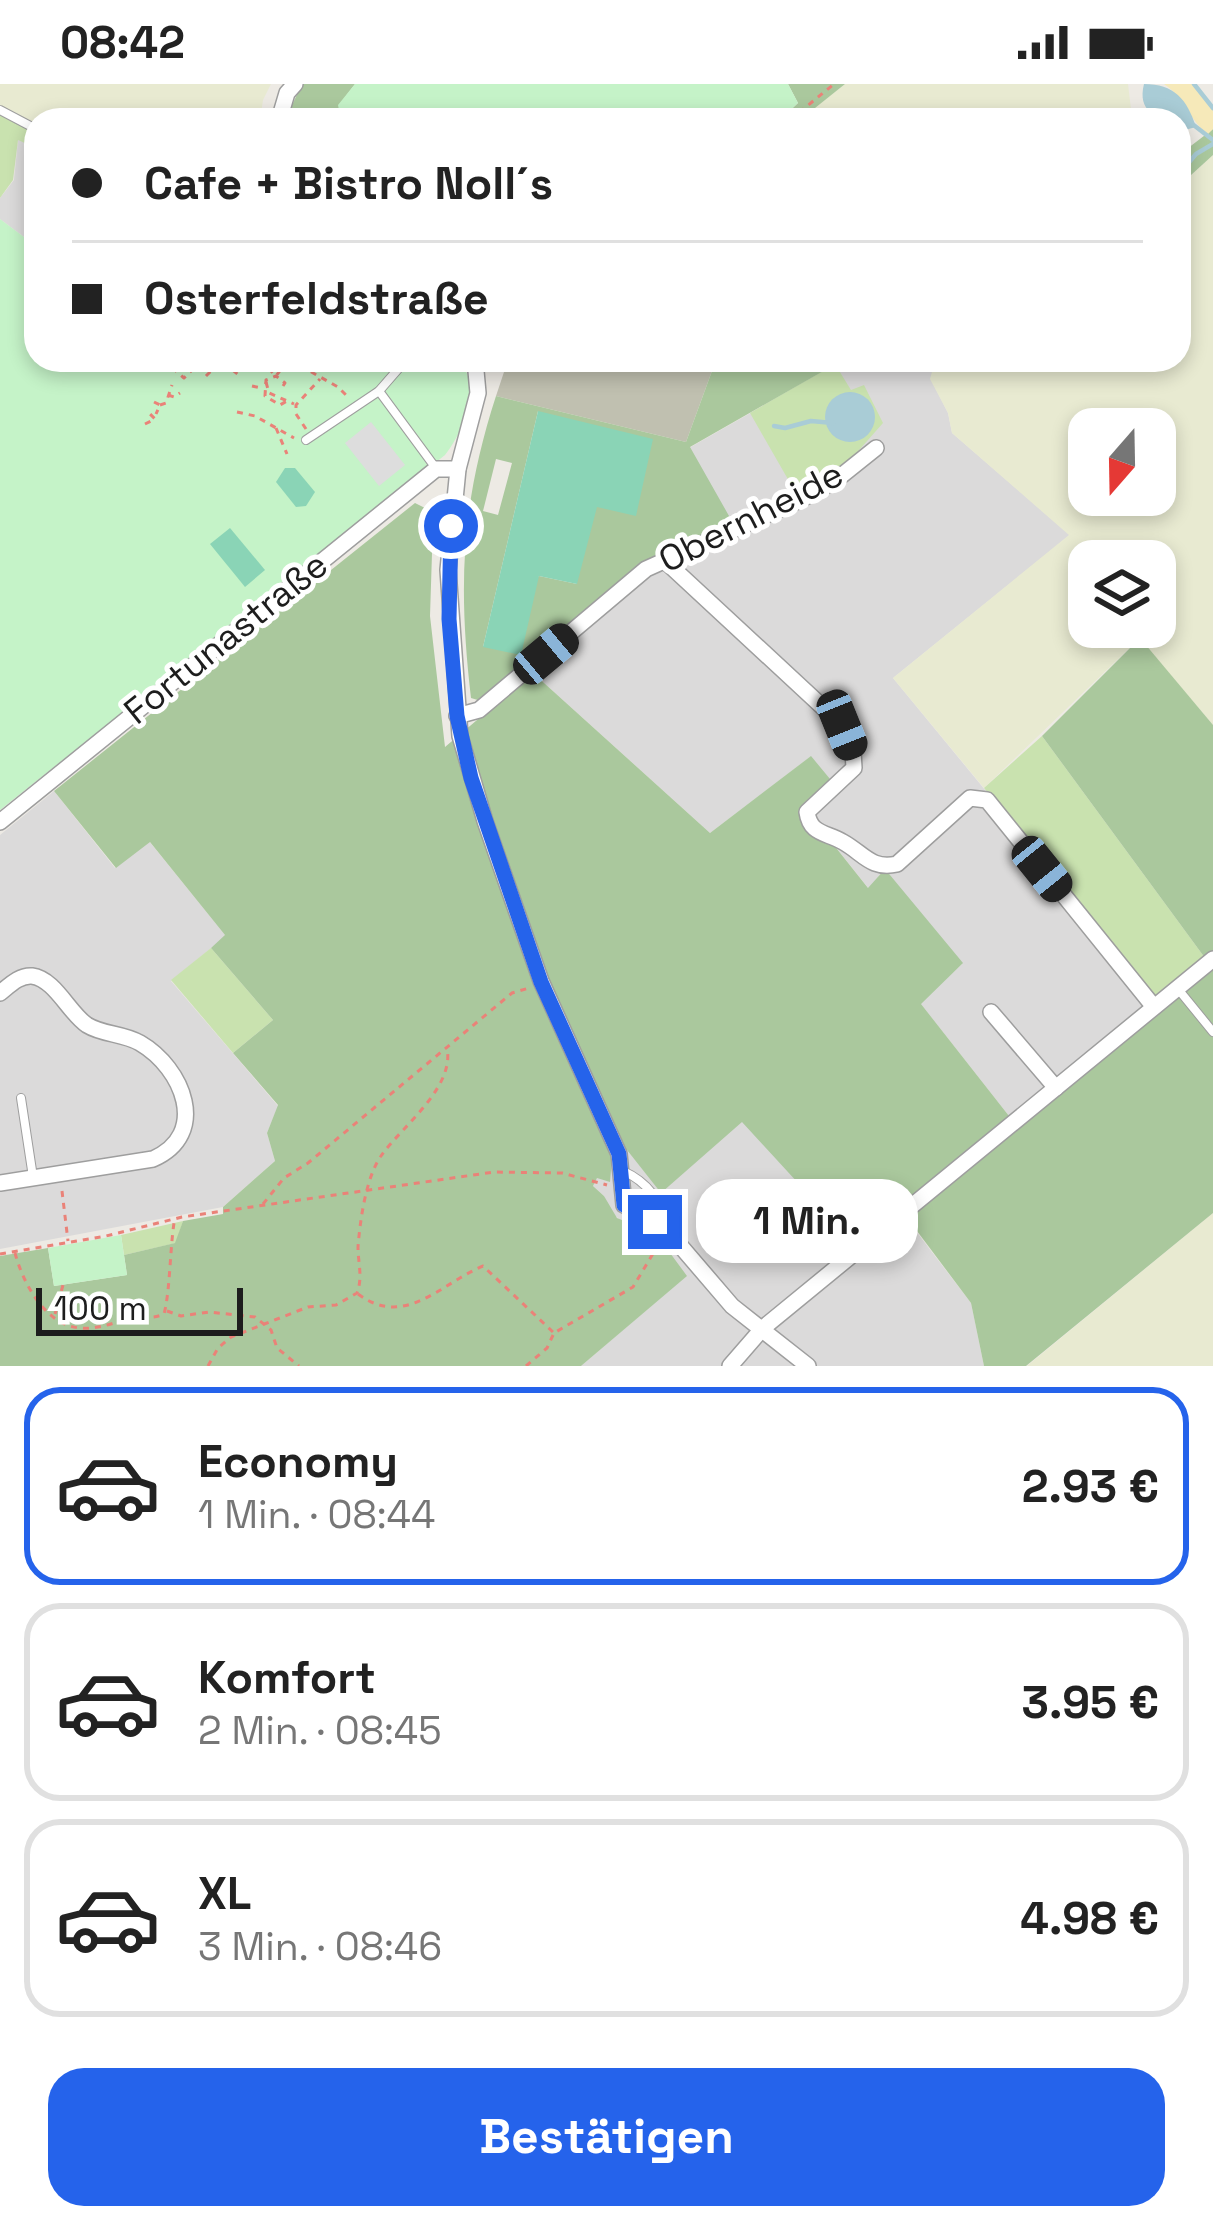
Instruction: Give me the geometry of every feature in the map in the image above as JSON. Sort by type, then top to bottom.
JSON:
[{"type":"street","points":[[479,372],[458,470],[448,570],[457,716],[484,821],[541,982],[619,1154],[620,1189],[628,1209],[665,1229],[732,1306],[808,1366]]},
{"type":"street","name":"Obernheide","points":[[457,716],[479,710],[646,569],[802,499],[836,480],[876,448]]},
{"type":"street","points":[[436,469],[458,470]]},
{"type":"street","name":"Fortunastraße","points":[[0,821],[436,469]]},
{"type":"street","points":[[664,560],[842,725],[853,751],[854,768],[806,812],[815,830],[845,843],[868,862],[887,866],[897,864],[970,798],[987,800],[1154,1007]]},
{"type":"street","points":[[730,1366],[763,1328],[1213,959]]},
{"type":"street","points":[[0,993],[24,977],[39,978],[85,1024],[147,1048],[179,1082],[186,1123],[168,1153],[148,1161],[0,1183]]},
{"type":"street","points":[[991,1012],[1056,1088]]},
{"type":"lane","points":[[307,440],[380,391],[396,372]]},
{"type":"lane","points":[[380,391],[436,469]]},
{"type":"lane","points":[[1177,988],[1213,1032]]},
{"type":"lane","points":[[21,1098],[34,1178]]},
{"type":"lane","points":[[620,1169],[634,1175],[653,1195],[665,1212],[665,1229]]},
{"type":"path","points":[[805,108],[834,84]]},
{"type":"path","points":[[206,376],[210,372]]},
{"type":"path","points":[[235,372],[240,376]]},
{"type":"path","points":[[272,372],[284,386]]},
{"type":"path","points":[[280,372],[266,380],[263,388],[265,396],[280,405],[287,400]]},
{"type":"path","points":[[311,372],[338,387],[356,406]]},
{"type":"path","points":[[296,405],[321,378]]},
{"type":"path","points":[[266,380],[269,393],[296,405],[307,440]]},
{"type":"path","points":[[145,424],[156,402],[166,403],[172,385]]},
{"type":"path","points":[[252,386],[263,388]]},
{"type":"path","points":[[167,395],[174,398],[180,393]]},
{"type":"path","points":[[236,412],[307,440]]},
{"type":"path","points":[[153,416],[166,421]]},
{"type":"path","points":[[275,426],[287,454]]},
{"type":"path","points":[[262,1204],[284,1178],[512,993]]},
{"type":"path","points":[[208,1366],[225,1341],[308,1307],[336,1305],[357,1293],[361,1278],[358,1244],[380,1156],[412,1124],[436,1088],[448,1060],[446,1048]]},
{"type":"path","points":[[0,1254],[262,1204],[529,1171],[562,1173],[620,1189]]},
{"type":"path","points":[[60,1174],[69,1243]]},
{"type":"path","points":[[15,1251],[29,1291],[54,1316],[84,1329],[160,1317],[166,1310],[175,1219]]},
{"type":"path","points":[[526,1366],[547,1348],[554,1333],[634,1287],[665,1229]]},
{"type":"path","points":[[357,1293],[397,1309],[418,1303],[483,1266],[554,1333]]},
{"type":"path","points":[[54,1316],[63,1285]]},
{"type":"path","points":[[166,1310],[181,1316],[194,1312],[238,1318],[250,1315],[267,1325],[277,1348],[299,1366]]},
{"type":"shaded area","points":[[0,84],[271,84],[262,108],[24,108],[24,119],[0,106]]},
{"type":"shaded area","points":[[845,84],[1128,84],[1131,108],[814,108]]},
{"type":"shaded area","points":[[18,139],[24,142],[24,237],[0,219],[0,198],[14,180]]},
{"type":"shaded area","points":[[1213,155],[1213,725],[1147,648],[1176,648],[1176,540],[1068,540],[1068,648],[1130,648],[984,788],[893,678],[1069,535],[952,433],[948,413],[930,379],[932,372],[1191,372],[1191,175]]},
{"type":"shaded area","points":[[504,372],[712,372],[686,442],[496,396]]},
{"type":"shaded area","points":[[822,372],[933,372],[931,379],[952,433],[1070,535],[893,678],[1156,998],[1009,1116],[920,1003],[962,964],[884,869],[869,889],[801,804],[829,779],[810,757],[710,833],[533,673],[689,448]]},
{"type":"shaded area","points":[[371,422],[405,465],[379,486],[345,443]]},
{"type":"shaded area","points":[[54,791],[115,868],[149,841],[226,936],[171,981],[278,1106],[267,1133],[275,1161],[223,1207],[0,1249],[0,835]]},
{"type":"shaded area","points":[[742,1121],[855,1244],[899,1209],[971,1303],[984,1366],[581,1366],[686,1276],[654,1234],[624,1223],[609,1211],[604,1196],[593,1186],[597,1177],[612,1158],[627,1150],[661,1192]]},
{"type":"shaded area","points":[[1213,1213],[1213,1366],[1027,1366]]},
{"type":"green space","points":[[302,84],[355,84],[339,108],[291,108]]},
{"type":"green space","points":[[355,84],[788,84],[798,103],[793,108],[338,105]]},
{"type":"green space","points":[[788,84],[845,84],[815,108],[793,108],[798,103]]},
{"type":"green space","points":[[0,115],[24,128],[24,143],[18,140],[13,180],[0,198]]},
{"type":"green space","points":[[1213,129],[1213,155],[1191,175],[1191,146]]},
{"type":"green space","points":[[0,219],[24,237],[24,372],[466,372],[468,408],[445,455],[0,810]]},
{"type":"green space","points":[[712,372],[822,372],[690,447],[733,523],[641,564],[481,701],[471,698],[464,582],[469,509],[496,396],[686,442]],"holes":[[[538,411],[577,584],[539,576],[483,647]],[[496,459],[512,463],[498,515],[483,511]]]},
{"type":"green space","points":[[821,372],[840,372],[851,390],[864,385],[883,423],[845,466],[797,495],[750,413]]},
{"type":"green space","points":[[538,411],[653,439],[636,516],[597,507],[577,584],[539,576],[521,655],[483,647]]},
{"type":"green space","points":[[285,468],[295,468],[315,492],[306,506],[296,507],[276,482]]},
{"type":"green space","points":[[415,503],[431,511],[433,522],[430,616],[445,747],[533,673],[710,833],[811,756],[830,779],[802,805],[868,888],[885,869],[963,963],[921,1004],[1009,1116],[855,1245],[742,1122],[661,1193],[627,1150],[612,1158],[610,1182],[597,1178],[593,1186],[617,1218],[662,1242],[687,1276],[581,1366],[0,1366],[0,1256],[48,1248],[54,1286],[127,1275],[124,1255],[175,1243],[183,1221],[223,1214],[223,1207],[275,1161],[267,1133],[278,1105],[233,1053],[273,1020],[211,948],[225,935],[150,842],[116,868],[54,791]]},
{"type":"green space","points":[[230,528],[265,570],[245,587],[210,544]]},
{"type":"green space","points":[[1130,648],[1148,648],[1213,725],[1213,951],[1205,958],[1042,736]]},
{"type":"green space","points":[[1042,736],[1205,958],[1156,998],[984,788]]},
{"type":"green space","points":[[211,948],[273,1020],[233,1053],[171,980]]},
{"type":"green space","points":[[1213,965],[1213,1213],[1026,1366],[984,1366],[971,1303],[908,1219]]},
{"type":"green space","points":[[183,1221],[176,1243],[124,1255],[121,1235]]},
{"type":"green space","points":[[121,1235],[127,1275],[54,1286],[48,1248]]},
{"type":"sand","points":[[1164,84],[1192,84],[1213,110],[1213,129],[1208,134],[1191,115],[1191,108]]},
{"type":"water","points":[[1144,84],[1164,87],[1188,108],[1147,108]]},
{"type":"water","points":[[850,392],[868,399],[875,417],[868,435],[850,442],[832,435],[825,417],[832,399]]},
{"type":"waterway","points":[[1194,84],[1213,108]]},
{"type":"waterway","points":[[1191,123],[1213,140]]},
{"type":"waterway","points":[[1191,160],[1213,144]]},
{"type":"waterway","points":[[774,426],[833,423]]},
{"type":"route","points":[[451,526],[449,619],[457,716],[471,778],[541,982],[619,1154],[621,1198],[635,1214],[655,1222]]}]
